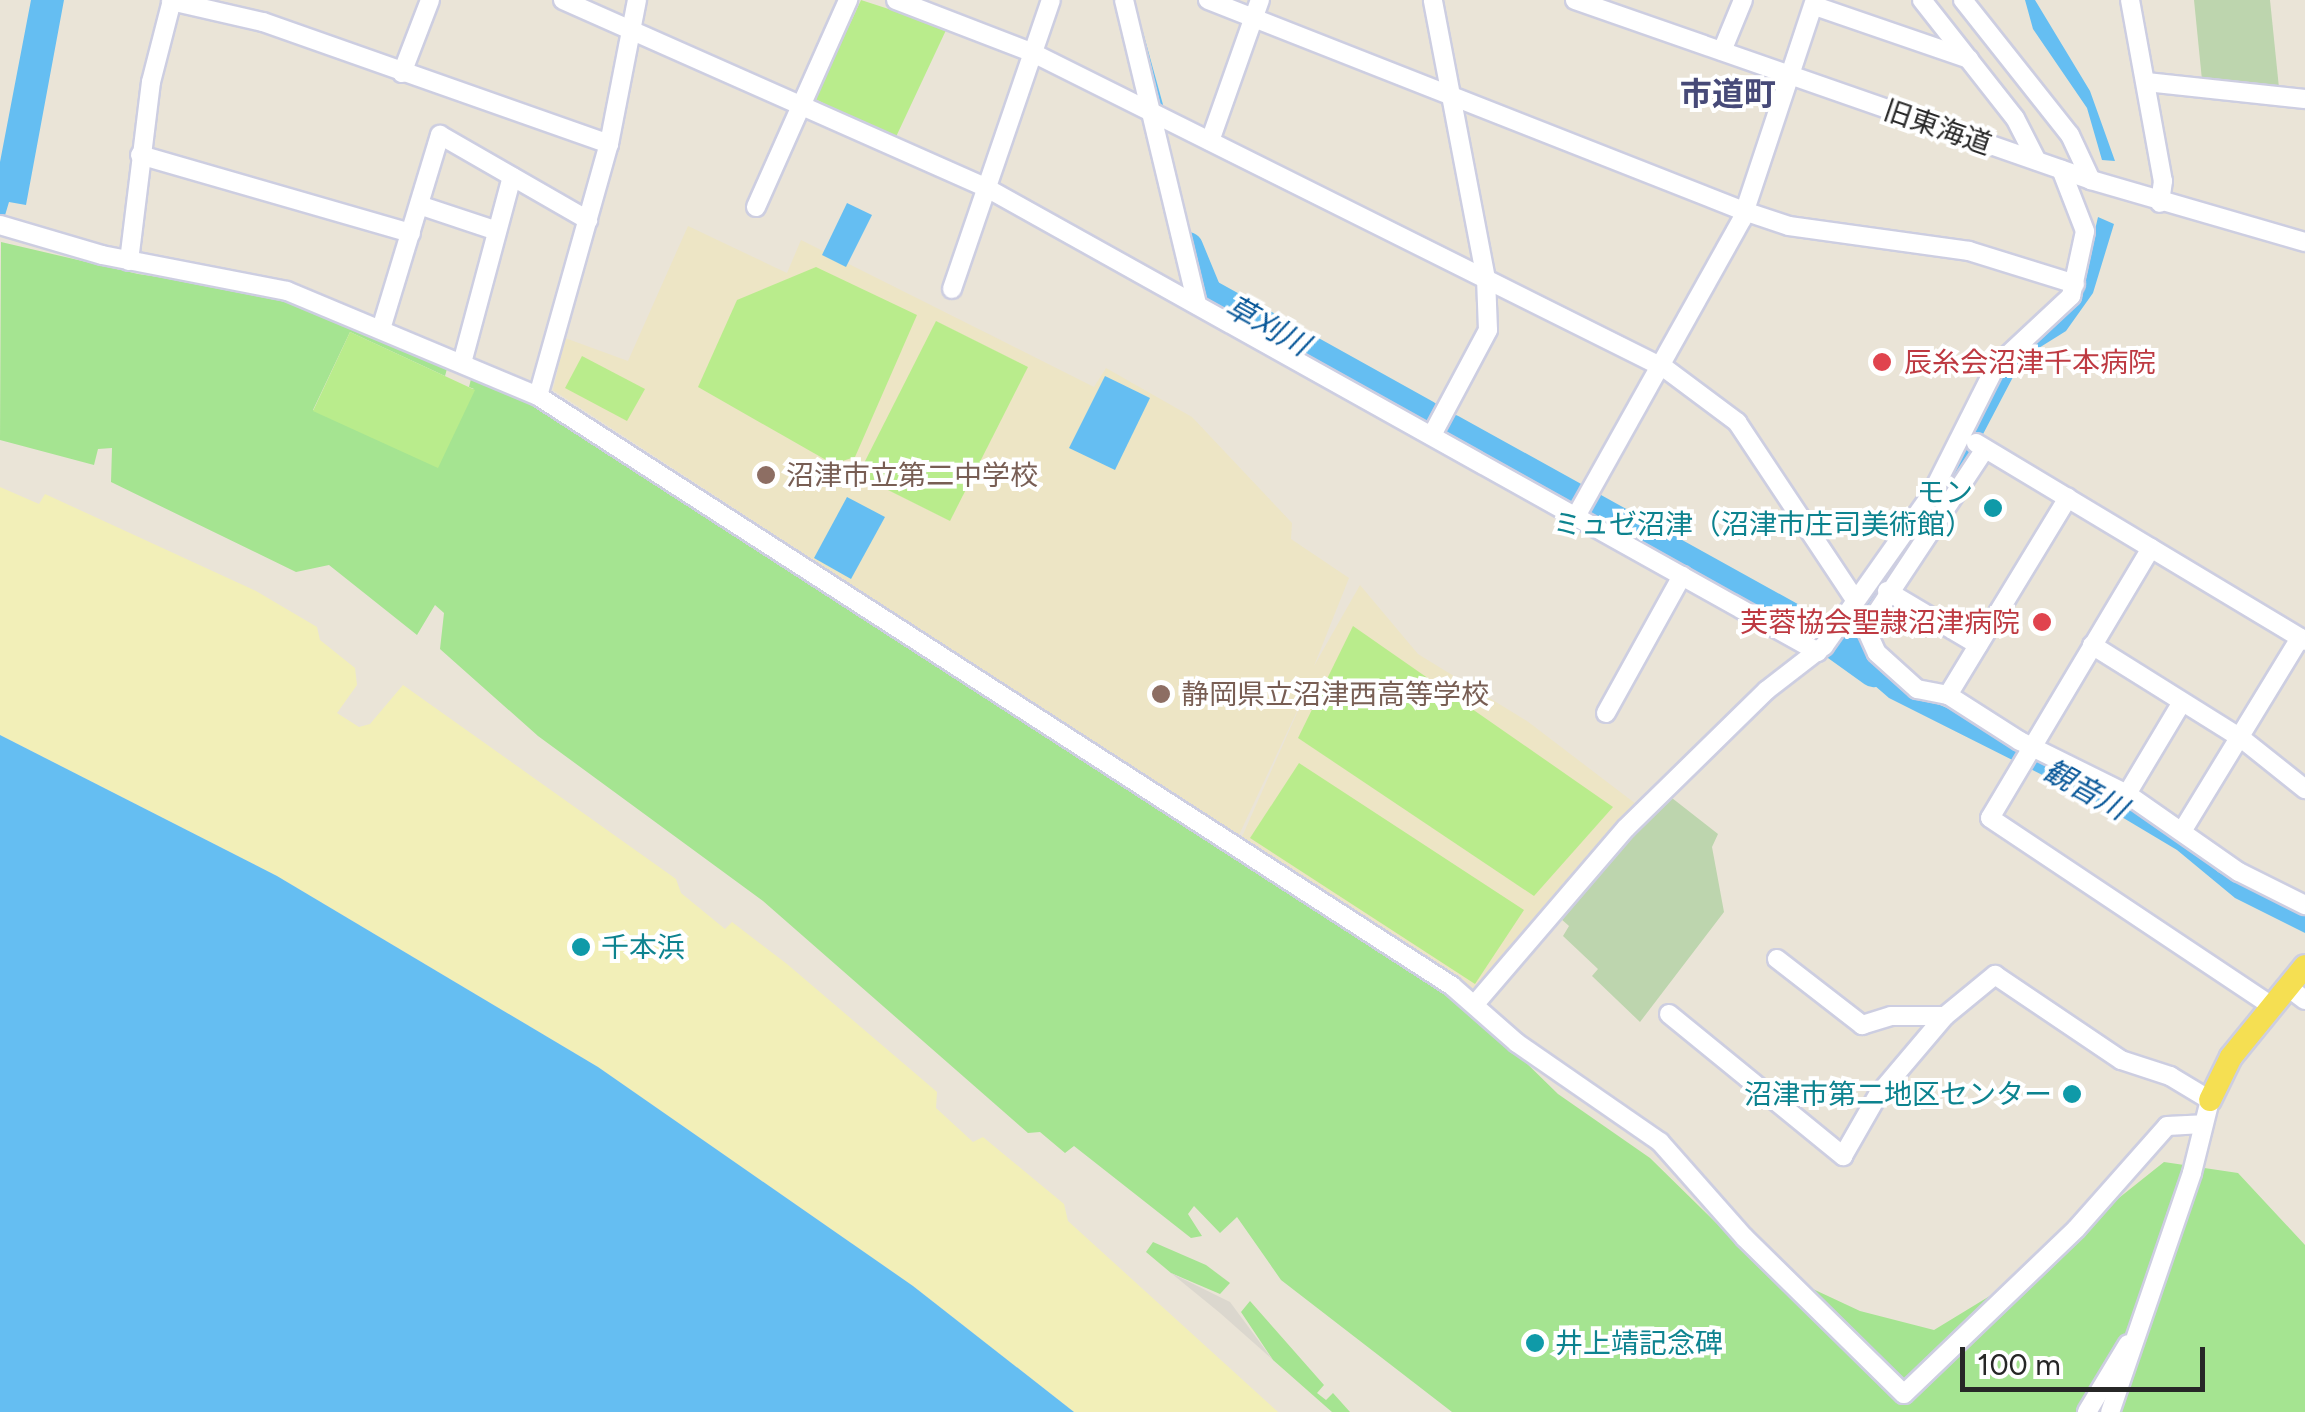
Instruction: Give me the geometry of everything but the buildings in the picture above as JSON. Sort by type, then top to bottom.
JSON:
[{"type":"main road","points":[[2210,1100],[2231,1058],[2273,1008],[2297,994],[2305,966]]},
{"type":"street","points":[[129,260],[140,155],[172,0],[263,22],[609,144]]},
{"type":"street","points":[[402,73],[430,0]]},
{"type":"street","points":[[563,0],[633,26],[985,187],[1818,652]]},
{"type":"street","points":[[538,396],[609,144],[638,0]]},
{"type":"street","points":[[756,208],[848,0]]},
{"type":"street","points":[[896,0],[1033,53],[1659,366],[1737,422],[1854,598]]},
{"type":"street","points":[[952,289],[1051,0]]},
{"type":"street","points":[[1124,0],[1197,304]]},
{"type":"street","points":[[1208,0],[1257,9],[1451,98],[1744,211],[1790,226],[1969,251],[2075,284]]},
{"type":"street","points":[[1432,435],[1488,330],[1486,279],[1434,0]]},
{"type":"street","name":"旧東海道","points":[[1575,0],[2091,180],[2305,242]]},
{"type":"street","points":[[1722,51],[1743,0]]},
{"type":"street","points":[[1922,0],[2025,132],[2036,161]]},
{"type":"street","points":[[1963,0],[2070,134],[2091,180]]},
{"type":"street","points":[[2130,0],[2163,181],[2160,202]]},
{"type":"street","points":[[1574,518],[1744,211],[1815,3],[1969,59]]},
{"type":"street","points":[[1210,141],[1257,9]]},
{"type":"street","points":[[2146,82],[2305,99]]},
{"type":"street","points":[[381,329],[440,136],[588,220]]},
{"type":"street","points":[[140,155],[411,232]]},
{"type":"street","points":[[1475,1004],[1626,828],[1766,690],[1818,652],[1932,495],[1996,366],[2060,312],[2075,284],[2085,231],[2061,170]]},
{"type":"street","points":[[462,363],[512,177]]},
{"type":"street","points":[[419,205],[498,231]]},
{"type":"street","points":[[0,225],[129,260],[287,291],[538,396],[883,614],[1475,1004],[1605,1108],[1660,1142],[1744,1237],[1904,1394],[2076,1229],[2167,1126],[2204,1124]]},
{"type":"street","points":[[1963,434],[2303,640],[2184,828]]},
{"type":"street","points":[[1866,631],[1888,591],[1985,449]]},
{"type":"street","points":[[1948,695],[2068,498]]},
{"type":"street","points":[[2152,548],[2030,745],[1990,818],[2273,1008]]},
{"type":"street","points":[[1606,713],[1682,576]]},
{"type":"street","points":[[1888,591],[1978,645]]},
{"type":"street","points":[[1838,624],[1866,631],[1898,676],[1948,695],[2030,745],[2126,794],[2184,828],[2239,872],[2305,905]]},
{"type":"street","points":[[2092,645],[2241,738],[2305,789]]},
{"type":"street","points":[[2126,794],[2182,702]]},
{"type":"street","points":[[1777,959],[1862,1025],[1891,1016],[1945,1016]]},
{"type":"street","points":[[1670,1014],[1843,1156],[1878,1096],[1945,1016],[1994,976],[2121,1060],[2210,1100],[2110,1412]]},
{"type":"street","points":[[2087,1412],[2132,1340]]},
{"type":"shaded area","name":"静岡県立沼津西高等学校","points":[[688,226],[787,273],[801,240],[1094,387],[1106,368],[1192,417],[1292,523],[1291,539],[1349,578],[1314,666],[1360,585],[1418,654],[1527,721],[1636,804],[1482,988],[1470,988],[1241,839],[1313,677],[1238,837],[553,390],[565,338],[628,361]]},
{"type":"shaded area","points":[[1171,1273],[1230,1302],[1273,1360],[1220,1313]]},
{"type":"green space","points":[[861,0],[947,28],[895,139],[815,99]]},
{"type":"green space","points":[[2194,0],[2270,0],[2279,88],[2202,80]]},
{"type":"green space","points":[[1,242],[138,274],[260,292],[448,365],[445,376],[350,332],[313,410],[474,389],[469,387],[472,375],[527,399],[1473,1011],[1558,1094],[1650,1158],[1757,1263],[1860,1311],[1934,1330],[2016,1280],[2164,1162],[2238,1173],[2305,1245],[2305,1412],[1452,1412],[1281,1280],[1237,1217],[1220,1233],[1194,1206],[1188,1214],[1202,1236],[1191,1238],[1074,1146],[1065,1153],[1040,1132],[1028,1133],[763,901],[538,736],[440,649],[444,613],[435,605],[417,635],[329,565],[296,572],[111,482],[112,448],[98,449],[94,465],[0,440]]},
{"type":"green space","points":[[816,267],[917,315],[855,457],[833,464],[698,387],[737,300]]},
{"type":"green space","points":[[936,321],[1028,367],[950,521],[858,475]]},
{"type":"green space","points":[[350,332],[475,390],[438,468],[313,411]]},
{"type":"green space","points":[[582,356],[645,389],[627,421],[565,388]]},
{"type":"green space","points":[[1353,626],[1613,807],[1534,896],[1298,738]]},
{"type":"green space","points":[[1299,763],[1524,910],[1475,984],[1250,838]]},
{"type":"green space","points":[[1672,798],[1718,834],[1712,847],[1724,912],[1640,1022],[1592,976],[1598,969],[1563,936],[1569,926],[1560,918],[1637,826]]},
{"type":"green space","points":[[1153,1242],[1206,1265],[1230,1283],[1220,1294],[1171,1273],[1146,1252]]},
{"type":"green space","points":[[1250,1301],[1324,1385],[1317,1393],[1326,1400],[1333,1393],[1350,1412],[1332,1412],[1273,1360],[1241,1312]]},
{"type":"sand","name":"千本浜","points":[[0,487],[39,504],[45,494],[256,591],[317,627],[320,640],[355,668],[357,685],[337,713],[359,727],[370,724],[403,685],[676,879],[681,893],[725,929],[732,922],[787,964],[937,1092],[936,1108],[973,1142],[983,1137],[1064,1204],[1068,1221],[1278,1412],[1074,1412],[913,1286],[598,1067],[277,876],[0,735]]},
{"type":"water","points":[[31,0],[64,0],[26,205],[9,202],[0,232],[0,162]]},
{"type":"water","points":[[2025,0],[2035,0],[2090,91],[2115,161],[2102,160],[2087,108],[2033,29]]},
{"type":"water","points":[[847,203],[872,215],[846,267],[822,255]]},
{"type":"water","name":"観音川","points":[[2098,217],[2114,224],[2093,293],[2066,331],[2023,358],[1971,457],[1859,633],[1879,668],[1907,691],[1980,722],[2007,744],[2127,803],[2184,839],[2218,872],[2305,916],[2305,933],[2235,898],[2177,850],[2100,804],[1889,698],[1837,653],[1890,555],[1977,428],[2011,360],[2080,295]]},
{"type":"water","points":[[1105,376],[1150,398],[1115,470],[1069,448]]},
{"type":"water","points":[[847,497],[885,517],[851,579],[814,558]]},
{"type":"water","points":[[0,735],[277,876],[598,1067],[913,1286],[1074,1412],[0,1412]]},
{"type":"waterway","name":"草刈川","points":[[1140,32],[1162,112]]},
{"type":"waterway","name":"草刈川","points":[[1188,247],[1207,293],[1426,415]]},
{"type":"waterway","name":"草刈川","points":[[1451,429],[1819,633],[1873,672]]},
{"type":"place","name":"辰糸会沼津千本病院","points":[[1882,362]]},
{"type":"place","name":"沼津市立第二中学校","points":[[766,475]]},
{"type":"place","name":"モン ミュゼ沼津（沼津市庄司美術館）","points":[[1993,508]]},
{"type":"place","name":"芙蓉協会聖隷沼津病院","points":[[2042,622]]},
{"type":"place","name":"静岡県立沼津西高等学校","points":[[1161,694]]},
{"type":"place","name":"千本浜","points":[[581,947]]},
{"type":"place","name":"沼津市第二地区センター","points":[[2072,1094]]},
{"type":"place","name":"井上靖記念碑","points":[[1535,1343]]},
{"type":"district","name":"市道町","points":[[1728,94]]}]
